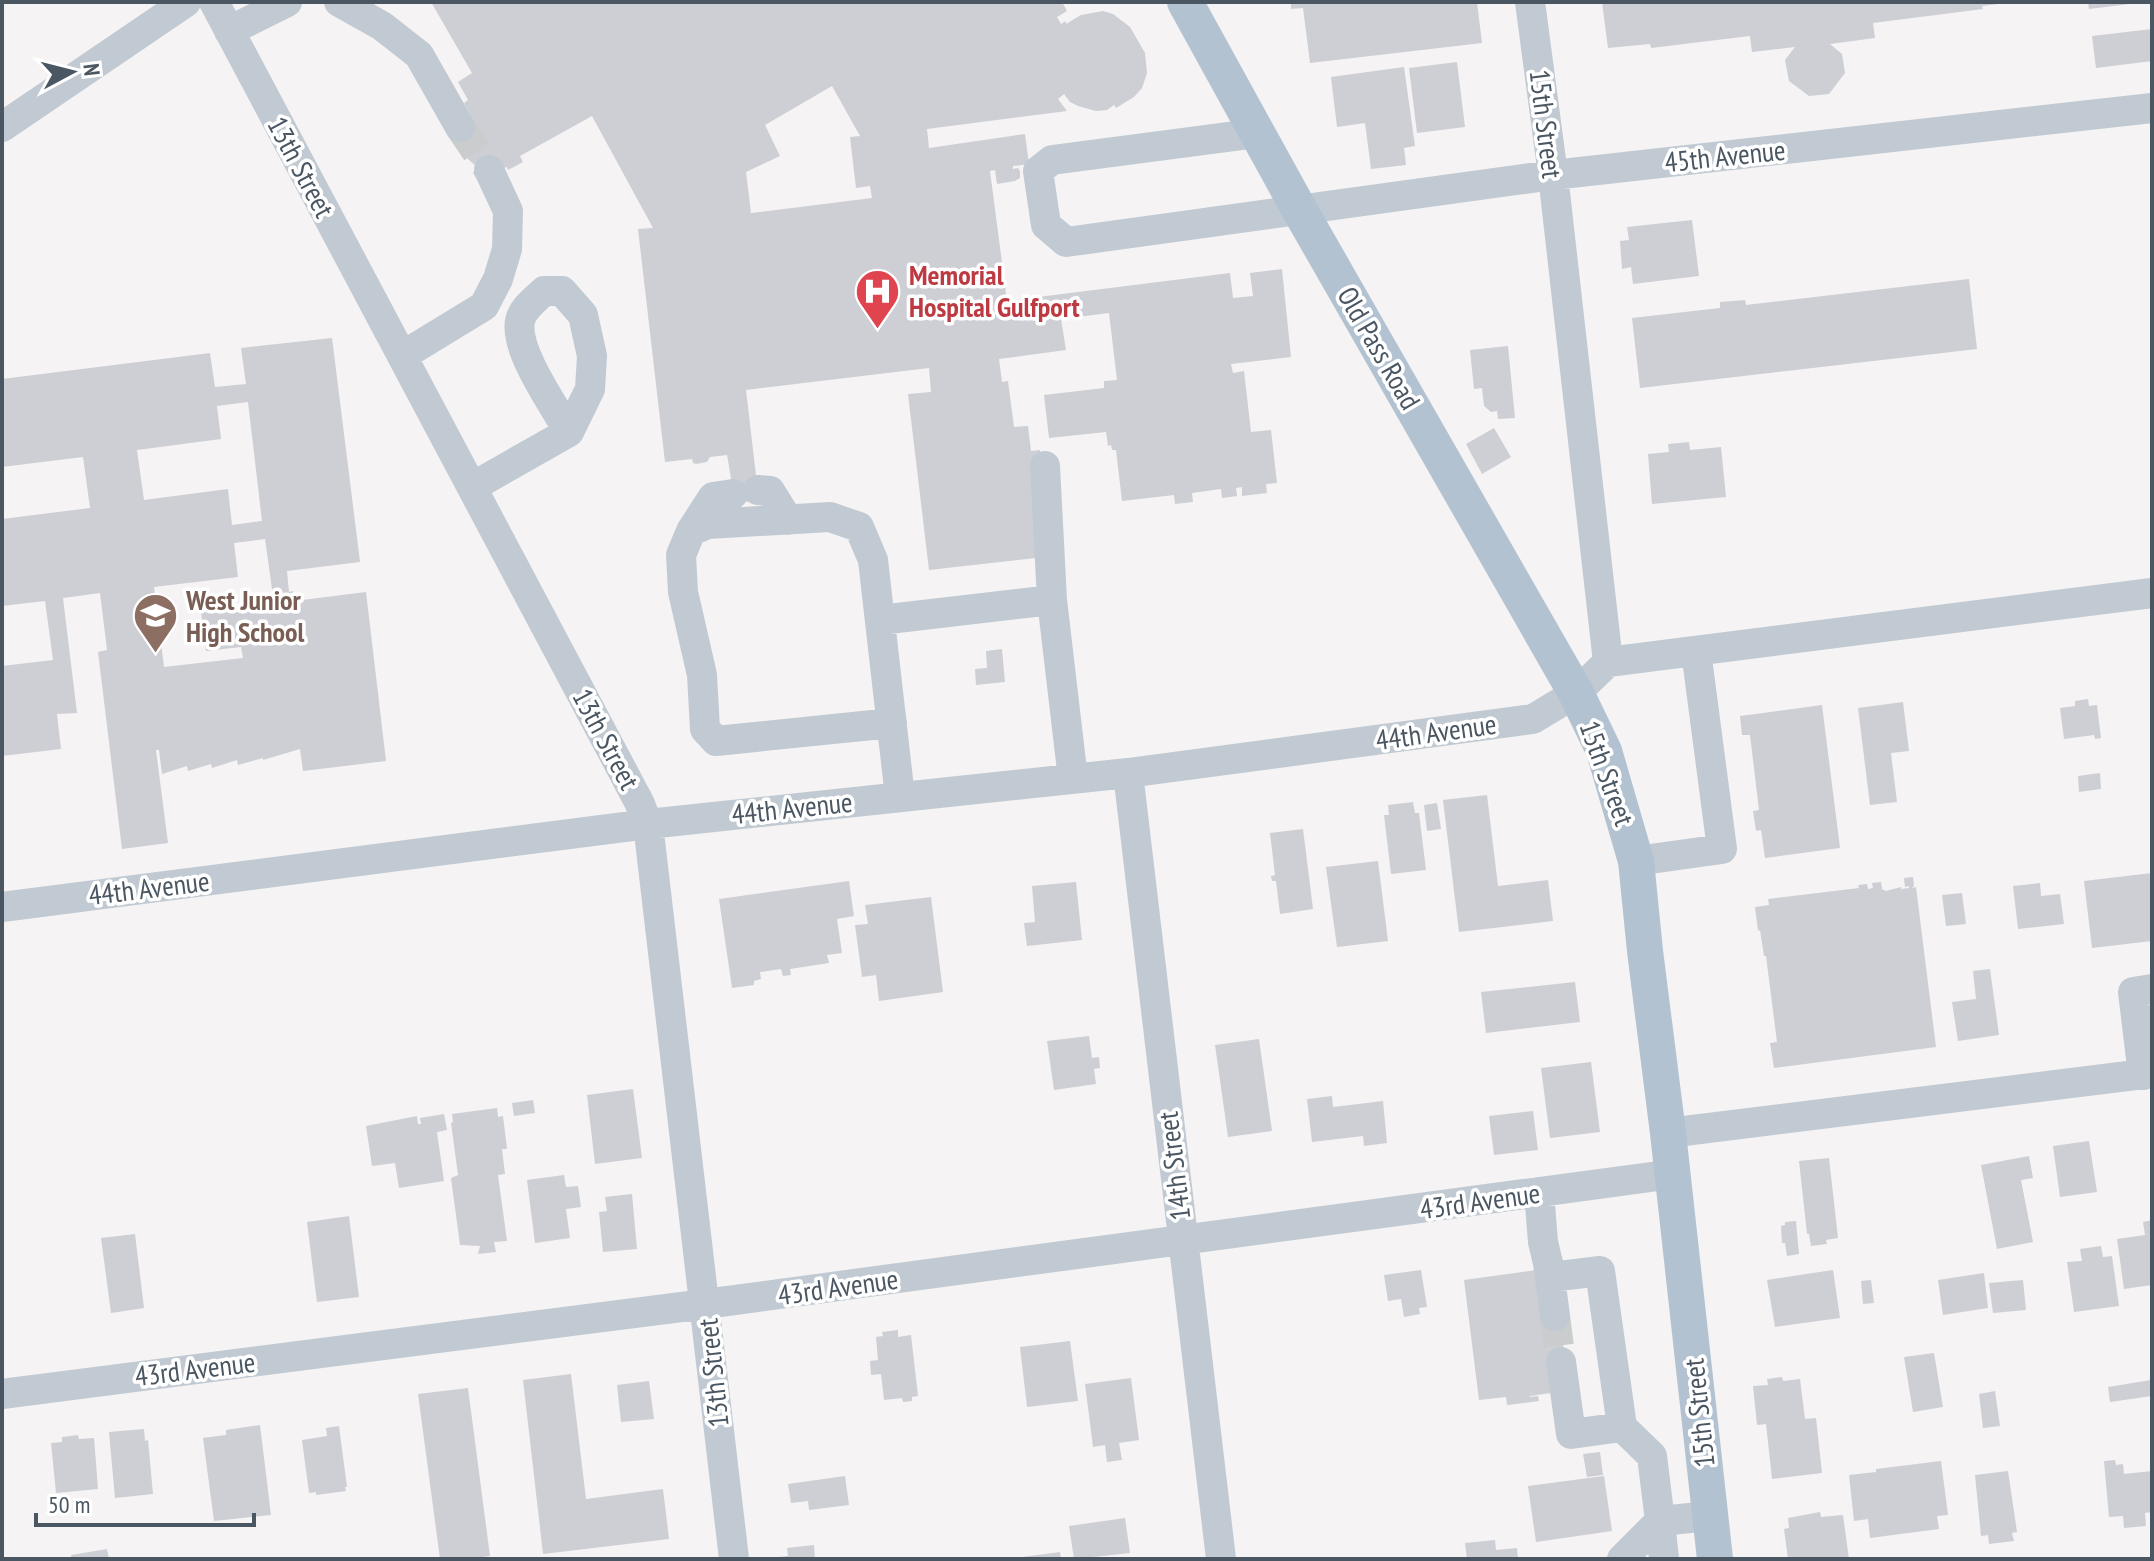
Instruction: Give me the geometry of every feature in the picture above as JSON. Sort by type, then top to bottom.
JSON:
[{"type":"main road","name":"Old Pass Road","points":[[1185,2],[1299,209],[1576,693]]},
{"type":"main road","name":"15th Street","points":[[1576,693],[1604,751],[1636,861],[1715,1559]]},
{"type":"street","points":[[2,127],[186,2]]},
{"type":"street","name":"13th Street","points":[[214,2],[648,824],[734,1559]]},
{"type":"street","points":[[229,31],[287,2]]},
{"type":"street","points":[[339,2],[382,26],[419,55],[460,127]]},
{"type":"street","name":"15th Street","points":[[1530,2],[1553,175],[1608,662],[1576,693]]},
{"type":"street","name":"45th Avenue","points":[[1258,133],[1052,160],[1038,171],[1046,225],[1066,242],[1553,175],[2152,108]]},
{"type":"street","points":[[402,356],[484,306],[498,279],[507,249],[508,211],[489,170]]},
{"type":"street","points":[[472,487],[569,432]]},
{"type":"street","points":[[1045,466],[1052,600],[1073,779]]},
{"type":"street","points":[[788,520],[770,491],[713,497],[691,531],[681,555],[683,592],[702,675],[705,729],[716,741],[892,723]]},
{"type":"street","points":[[691,531],[708,524],[830,517],[859,527],[873,560],[900,797]]},
{"type":"street","points":[[1608,662],[2152,593]]},
{"type":"street","points":[[880,620],[1052,600]]},
{"type":"street","points":[[1636,861],[1722,849],[1696,651]]},
{"type":"street","name":"44th Avenue","points":[[2,907],[648,824],[1128,773],[1533,719],[1576,693]]},
{"type":"street","name":"14th Street","points":[[1128,773],[1221,1559]]},
{"type":"street","points":[[1668,1133],[2147,1074],[2133,992],[2152,989]]},
{"type":"street","name":"43rd Avenue","points":[[2,1394],[705,1304],[1673,1174]]},
{"type":"street","points":[[1539,1192],[1543,1242],[1555,1316]]},
{"type":"street","points":[[1551,1277],[1600,1271],[1622,1427],[1652,1456],[1664,1559]]},
{"type":"street","points":[[1561,1362],[1571,1434],[1622,1427]]},
{"type":"street","points":[[1622,1559],[1660,1521],[1710,1516]]},
{"type":"building","points":[[431,2],[1062,2],[1067,11],[1057,17],[1061,24],[1081,15],[1103,11],[1113,14],[1130,27],[1145,53],[1147,73],[1142,88],[1134,97],[1116,108],[1114,105],[1107,110],[1096,111],[1070,102],[1064,94],[1058,99],[1067,111],[927,129],[929,148],[1025,134],[1029,164],[1013,166],[1013,169],[1020,171],[1020,178],[997,184],[995,170],[990,171],[1007,301],[1230,273],[1233,298],[1253,296],[1250,273],[1282,269],[1291,357],[1231,364],[1233,373],[1244,371],[1251,432],[1271,430],[1277,483],[1266,484],[1267,493],[1242,496],[1242,487],[1236,488],[1237,496],[1222,498],[1221,489],[1192,493],[1193,502],[1175,504],[1174,495],[1122,501],[1116,450],[1108,446],[1106,432],[1049,438],[1044,395],[1104,388],[1104,381],[1117,380],[1109,313],[1061,319],[1066,350],[999,359],[1002,382],[1008,381],[1014,427],[1028,426],[1031,451],[1040,450],[1044,557],[929,570],[908,394],[931,392],[929,368],[746,390],[757,484],[750,502],[735,501],[727,455],[710,457],[707,462],[696,464],[692,459],[665,462],[638,229],[653,228],[592,116],[520,156],[523,162],[508,170],[507,167],[477,167],[463,151],[460,138],[460,127],[470,114],[464,103],[468,100],[458,82],[472,73]],"holes":[[[832,86],[860,136],[850,137],[856,188],[870,186],[872,198],[751,213],[746,172],[780,156],[765,125]]]},
{"type":"building","points":[[1291,2],[1477,2],[1482,43],[1310,63],[1303,8],[1291,9]]},
{"type":"building","points":[[1602,2],[1998,4],[1982,6],[1983,9],[1873,23],[1875,38],[1830,44],[1842,54],[1845,73],[1829,94],[1809,96],[1789,81],[1785,60],[1795,47],[1752,52],[1750,36],[1651,48],[1650,44],[1608,48]]},
{"type":"building","points":[[2088,2],[2130,2],[2130,4],[2089,9]]},
{"type":"building","points":[[2152,29],[2152,61],[2096,68],[2092,36]]},
{"type":"building","points":[[1457,62],[1465,127],[1417,133],[1409,68]]},
{"type":"building","points":[[1404,67],[1415,146],[1404,148],[1406,165],[1371,169],[1365,123],[1337,127],[1331,77]]},
{"type":"building","points":[[1692,220],[1699,276],[1633,284],[1631,267],[1622,269],[1620,241],[1629,240],[1627,227]]},
{"type":"building","points":[[1969,279],[1977,349],[1640,388],[1632,318],[1720,308],[1720,302],[1745,300],[1746,305]]},
{"type":"building","points":[[332,338],[360,562],[287,571],[289,592],[293,591],[294,601],[366,592],[386,761],[303,771],[300,749],[238,765],[237,760],[188,771],[187,766],[162,774],[159,750],[156,750],[168,843],[122,849],[98,652],[107,650],[100,593],[63,598],[77,713],[57,714],[61,749],[2,756],[2,666],[53,660],[45,601],[2,606],[2,519],[90,508],[83,457],[2,467],[2,379],[210,353],[215,387],[246,384],[241,348]],"holes":[[[248,402],[262,521],[232,525],[228,489],[144,500],[137,450],[221,439],[217,406]],[[265,539],[273,596],[270,597],[271,603],[201,612],[206,651],[241,647],[243,658],[164,667],[154,587],[238,577],[234,543]]]},
{"type":"building","points":[[1508,346],[1515,418],[1498,419],[1497,411],[1491,412],[1484,406],[1482,388],[1474,389],[1470,350]]},
{"type":"building","points":[[1494,428],[1511,457],[1482,474],[1466,444]]},
{"type":"building","points":[[1689,442],[1690,450],[1721,447],[1726,497],[1652,504],[1648,454],[1669,452],[1668,444]]},
{"type":"building","points":[[1002,649],[1005,682],[976,685],[975,669],[987,668],[986,651]]},
{"type":"building","points":[[2088,699],[2089,706],[2097,705],[2101,738],[2095,739],[2094,735],[2064,739],[2060,708],[2075,706],[2075,701]]},
{"type":"building","points":[[1903,702],[1909,751],[1891,753],[1897,802],[1870,805],[1858,708]]},
{"type":"building","points":[[1822,705],[1840,848],[1765,858],[1761,830],[1756,831],[1753,811],[1759,810],[1750,735],[1742,735],[1740,716]]},
{"type":"building","points":[[2100,773],[2101,789],[2079,792],[2078,776]]},
{"type":"building","points":[[1487,795],[1498,886],[1548,880],[1553,921],[1459,932],[1443,800]]},
{"type":"building","points":[[1413,802],[1415,813],[1419,813],[1426,870],[1391,874],[1384,815],[1389,815],[1388,805]]},
{"type":"building","points":[[1437,803],[1441,829],[1427,831],[1424,805]]},
{"type":"building","points":[[1303,829],[1313,909],[1280,914],[1276,881],[1272,881],[1271,876],[1275,875],[1270,833]]},
{"type":"building","points":[[1378,861],[1388,941],[1337,947],[1326,867]]},
{"type":"building","points":[[2152,873],[2152,941],[2092,948],[2084,881]]},
{"type":"building","points":[[1913,877],[1912,888],[1916,887],[1936,1047],[1774,1068],[1770,1043],[1777,1042],[1766,956],[1755,907],[1769,905],[1768,899],[1859,888],[1858,885],[1867,884],[1868,889],[1873,888],[1872,883],[1881,882],[1882,889],[1886,891],[1909,888],[1905,887],[1904,878]]},
{"type":"building","points":[[849,881],[854,916],[837,919],[842,953],[827,955],[829,963],[790,969],[791,975],[783,976],[781,969],[760,972],[761,979],[754,981],[754,985],[732,988],[719,899]]},
{"type":"building","points":[[1076,882],[1082,940],[1027,946],[1024,923],[1035,922],[1032,886]]},
{"type":"building","points":[[2040,883],[2041,896],[2060,894],[2064,924],[2018,929],[2013,886]]},
{"type":"building","points":[[1962,893],[1966,924],[1946,926],[1942,895]]},
{"type":"building","points":[[931,897],[943,992],[879,1001],[876,975],[862,977],[855,925],[868,924],[865,905]]},
{"type":"building","points":[[1990,969],[1999,1035],[1958,1041],[1952,1002],[1976,999],[1973,971]]},
{"type":"building","points":[[1575,982],[1580,1022],[1486,1033],[1481,992]]},
{"type":"building","points":[[1089,1036],[1092,1058],[1099,1057],[1100,1068],[1094,1069],[1096,1084],[1054,1090],[1047,1041]]},
{"type":"building","points":[[1259,1039],[1272,1131],[1228,1137],[1215,1045]]},
{"type":"building","points":[[1591,1062],[1600,1132],[1550,1138],[1541,1068]]},
{"type":"building","points":[[633,1089],[642,1158],[595,1164],[587,1095]]},
{"type":"building","points":[[1332,1096],[1333,1107],[1383,1101],[1387,1143],[1364,1146],[1363,1136],[1312,1142],[1307,1099]]},
{"type":"building","points":[[533,1100],[535,1113],[514,1116],[512,1103]]},
{"type":"building","points":[[497,1108],[498,1117],[503,1116],[507,1149],[502,1149],[505,1174],[498,1175],[507,1241],[494,1242],[496,1252],[478,1254],[480,1246],[460,1245],[451,1178],[458,1175],[452,1114]]},
{"type":"building","points":[[1533,1111],[1538,1150],[1494,1155],[1489,1116]]},
{"type":"building","points":[[444,1114],[447,1130],[437,1132],[444,1181],[399,1188],[395,1163],[372,1166],[366,1126],[417,1116],[418,1124],[421,1124],[420,1118]]},
{"type":"building","points":[[2089,1141],[2097,1192],[2060,1197],[2053,1146]]},
{"type":"building","points":[[2029,1156],[2033,1178],[2021,1180],[2033,1242],[1997,1249],[1981,1165]]},
{"type":"building","points":[[1829,1158],[1838,1238],[1826,1240],[1827,1244],[1811,1246],[1799,1161]]},
{"type":"building","points":[[564,1175],[566,1187],[578,1186],[581,1207],[566,1209],[570,1238],[535,1243],[527,1180]]},
{"type":"building","points":[[632,1194],[637,1249],[603,1252],[599,1212],[607,1211],[605,1197]]},
{"type":"building","points":[[349,1216],[359,1297],[317,1302],[307,1222]]},
{"type":"building","points":[[2152,1220],[2152,1285],[2124,1289],[2117,1239],[2145,1235],[2143,1222]]},
{"type":"building","points":[[1796,1221],[1799,1254],[1787,1256],[1781,1226],[1785,1222]]},
{"type":"building","points":[[135,1234],[144,1308],[111,1313],[101,1238]]},
{"type":"building","points":[[2101,1246],[2103,1257],[2112,1256],[2119,1306],[2074,1312],[2067,1262],[2082,1261],[2080,1249]]},
{"type":"building","points":[[1421,1270],[1427,1307],[1419,1308],[1420,1314],[1404,1317],[1401,1299],[1388,1301],[1384,1275]]},
{"type":"building","points":[[1536,1270],[1560,1315],[1565,1361],[1551,1393],[1530,1396],[1538,1396],[1539,1401],[1507,1405],[1506,1397],[1479,1400],[1464,1280]]},
{"type":"building","points":[[1833,1270],[1840,1318],[1775,1327],[1767,1280]]},
{"type":"building","points":[[1984,1273],[1988,1308],[1943,1315],[1938,1280]]},
{"type":"building","points":[[1871,1280],[1874,1303],[1863,1304],[1861,1281]]},
{"type":"building","points":[[2023,1280],[2026,1310],[1993,1313],[1989,1283]]},
{"type":"building","points":[[898,1330],[898,1337],[911,1335],[918,1396],[912,1397],[912,1401],[903,1402],[902,1398],[884,1400],[881,1374],[871,1375],[870,1361],[878,1360],[876,1337],[883,1336],[882,1332]]},
{"type":"building","points":[[1070,1341],[1078,1401],[1027,1407],[1020,1347]]},
{"type":"building","points":[[1934,1353],[1943,1407],[1913,1412],[1904,1357]]},
{"type":"building","points":[[571,1374],[586,1499],[663,1489],[669,1539],[543,1554],[523,1380]]},
{"type":"building","points":[[1782,1377],[1783,1381],[1800,1379],[1805,1419],[1816,1418],[1822,1473],[1772,1479],[1766,1424],[1757,1425],[1753,1386],[1768,1385],[1767,1379]]},
{"type":"building","points":[[1131,1378],[1139,1440],[1119,1443],[1122,1460],[1107,1462],[1105,1445],[1093,1447],[1085,1384]]},
{"type":"building","points":[[2151,1380],[2152,1396],[2110,1402],[2108,1387]]},
{"type":"building","points":[[649,1381],[654,1419],[621,1422],[617,1385]]},
{"type":"building","points":[[468,1388],[490,1556],[440,1559],[418,1394]]},
{"type":"building","points":[[1995,1391],[2000,1426],[1983,1428],[1979,1394]]},
{"type":"building","points":[[260,1425],[271,1515],[214,1521],[203,1438],[226,1435],[226,1430]]},
{"type":"building","points":[[339,1426],[346,1491],[309,1493],[302,1440],[327,1436],[326,1428]]},
{"type":"building","points":[[144,1429],[145,1441],[148,1440],[153,1494],[115,1498],[109,1432]]},
{"type":"building","points":[[78,1435],[79,1439],[94,1438],[98,1489],[56,1493],[51,1443],[62,1442],[62,1437]]},
{"type":"building","points":[[1600,1452],[1603,1475],[1587,1477],[1583,1454]]},
{"type":"building","points":[[2115,1460],[2116,1465],[2123,1464],[2124,1474],[2152,1471],[2152,1512],[2145,1513],[2146,1526],[2124,1528],[2123,1516],[2109,1517],[2104,1461]]},
{"type":"building","points":[[1941,1461],[1948,1515],[1937,1516],[1939,1529],[1870,1538],[1868,1519],[1854,1521],[1849,1475]]},
{"type":"building","points":[[2008,1471],[2017,1532],[2012,1533],[2014,1541],[1989,1544],[1988,1535],[1981,1536],[1975,1475]]},
{"type":"building","points":[[845,1476],[849,1505],[809,1510],[808,1501],[791,1503],[788,1484]]},
{"type":"building","points":[[1604,1476],[1612,1531],[1536,1542],[1528,1486]]},
{"type":"building","points":[[1820,1512],[1821,1517],[1843,1515],[1849,1559],[1788,1559],[1784,1529],[1789,1528],[1788,1518]]},
{"type":"building","points":[[1125,1518],[1130,1553],[1074,1559],[1069,1526]]},
{"type":"building","points":[[1495,1540],[1496,1550],[1517,1548],[1518,1559],[1467,1559],[1465,1543]]},
{"type":"building","points":[[814,1545],[815,1559],[778,1557],[788,1556],[787,1548]]},
{"type":"building","points":[[107,1549],[109,1559],[72,1559],[71,1555]]},
{"type":"building","points":[[1060,1552],[1061,1559],[1022,1559],[1022,1557]]},
{"type":"tunnel","points":[[460,127],[489,170]]},
{"type":"tunnel","points":[[1555,1316],[1561,1362]]},
{"type":"place","name":"Memorial Hospital Gulfport","points":[[878,330]]},
{"type":"place","name":"West Junior High School","points":[[155,655]]}]
